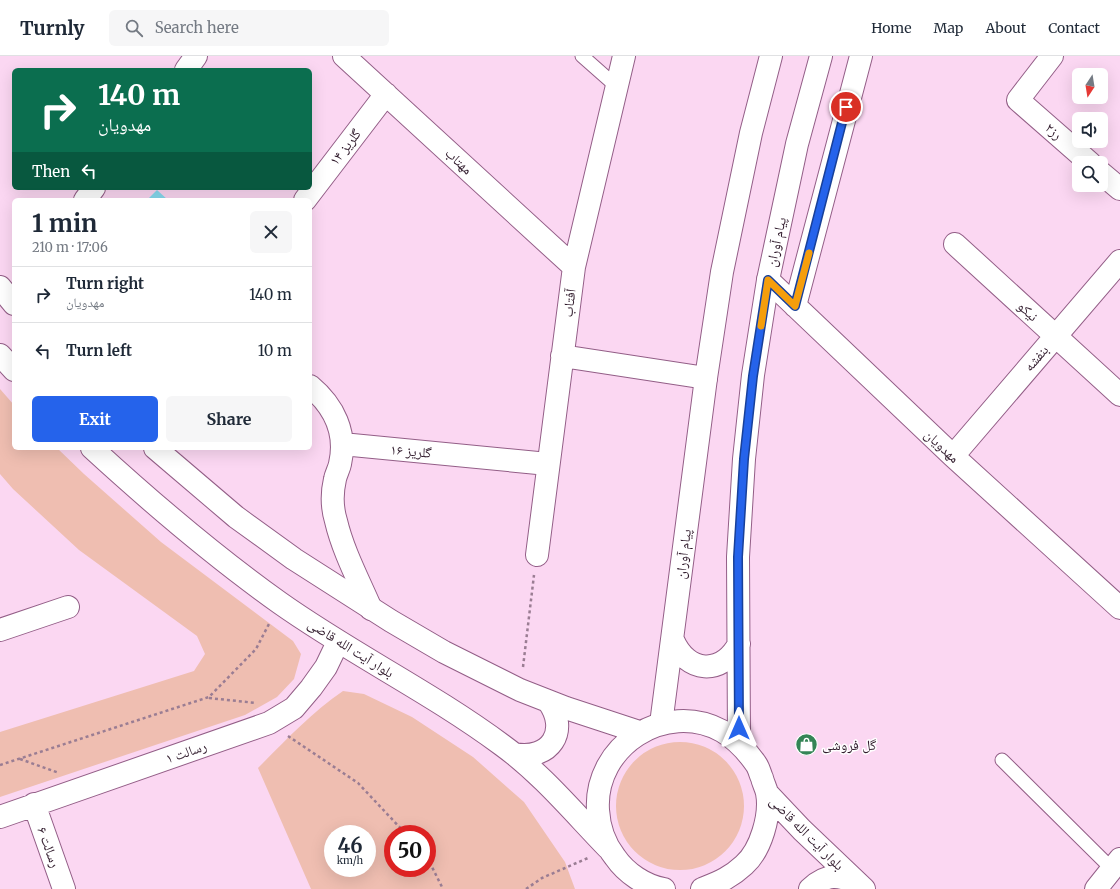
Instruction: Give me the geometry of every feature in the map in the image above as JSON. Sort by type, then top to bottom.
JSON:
[{"type":"street","points":[[187,68],[196,56]]},
{"type":"street","name":"مهتاب","points":[[344,56],[574,267]]},
{"type":"street","name":"آفتاب","points":[[537,554],[574,267],[624,56]]},
{"type":"street","name":"پیام آوران","points":[[661,724],[706,378],[722,272],[751,133],[772,56]]},
{"type":"street","name":"پیام آوران","points":[[739,742],[738,557],[744,459],[753,376],[768,280],[797,144],[821,56]]},
{"type":"street","points":[[795,306],[861,56]]},
{"type":"street","name":"رز۲","points":[[1052,56],[1018,100],[1082,156]]},
{"type":"street","name":"گلریز ۱۴","points":[[307,198],[386,94]]},
{"type":"street","points":[[1108,179],[1120,190]]},
{"type":"street","name":"نیکو","points":[[955,244],[1120,395]]},
{"type":"street","name":"بنفشه","points":[[953,456],[1120,261]]},
{"type":"street","name":"مهدویان","points":[[768,280],[953,456],[1120,608]]},
{"type":"street","points":[[0,287],[12,302]]},
{"type":"street","points":[[0,355],[12,368]]},
{"type":"street","points":[[562,356],[706,378]]},
{"type":"street","points":[[312,388],[325,400],[335,415],[340,429],[342,444],[340,466],[333,493],[336,521],[346,550],[371,609]]},
{"type":"street","name":"گلریز ۱۶","points":[[342,444],[548,464]]},
{"type":"street","name":"بلوار آیت ‌الله قاضی","points":[[94,450],[142,494],[211,551],[280,602],[338,642],[467,719],[504,746],[538,775],[608,848]]},
{"type":"street","points":[[157,450],[236,517],[294,559],[371,609],[444,652],[520,690],[639,732]]},
{"type":"street","points":[[0,630],[68,608]]},
{"type":"street","points":[[673,640],[677,650],[684,658],[694,664],[704,666],[715,665],[725,661],[734,654],[739,644]]},
{"type":"street","name":"رسالت ۱","points":[[0,816],[269,723],[294,708],[326,667],[338,642]]},
{"type":"street","points":[[514,754],[525,756],[536,754],[545,750],[553,741],[557,731],[558,720],[548,701]]},
{"type":"street","points":[[664,889],[639,884],[621,866],[608,848],[599,824],[597,797],[604,772],[619,749],[639,732],[661,724],[682,721],[702,724],[722,731],[739,742],[757,766],[767,794],[767,819],[759,843],[732,885],[702,889]]},
{"type":"street","name":"بلوار آیت ‌الله قاضی","points":[[767,794],[802,830],[862,887]]},
{"type":"street","name":"رسالت ۶","points":[[34,804],[64,889]]},
{"type":"street","points":[[1096,889],[1116,864]]},
{"type":"street","points":[[810,889],[817,882],[831,877],[846,878],[862,887]]},
{"type":"lane","points":[[582,56],[616,86]]},
{"type":"lane","points":[[1002,760],[1116,864]]},
{"type":"path","points":[[520,690],[537,554]]},
{"type":"path","points":[[209,697],[256,649],[280,602]]},
{"type":"path","points":[[0,765],[209,697],[294,708]]},
{"type":"path","points":[[269,723],[358,783],[398,825]]},
{"type":"path","points":[[20,759],[92,784]]},
{"type":"path","points":[[526,889],[542,878],[608,848]]},
{"type":"path","points":[[436,875],[443,889]]},
{"type":"shaded area","points":[[0,389],[12,403],[12,450],[59,450],[161,542],[293,641],[301,654],[294,679],[277,697],[245,715],[0,797],[0,732],[194,671],[205,654],[197,636],[79,550],[13,489],[0,474]]},
{"type":"shaded area","points":[[343,691],[364,694],[412,717],[473,757],[524,802],[565,862],[575,889],[311,889],[258,768],[320,709]]},
{"type":"shaded area","points":[[686,742],[710,749],[721,756],[730,765],[739,781],[743,793],[743,819],[737,836],[730,847],[721,856],[710,863],[693,869],[674,870],[650,863],[639,856],[630,847],[623,836],[617,819],[616,800],[623,776],[630,765],[639,756],[650,749],[667,743]]},
{"type":"building","points":[[157,190],[166,198],[149,198]]},
{"type":"slow traffic","points":[[761,326],[768,280],[795,306],[809,253]]},
{"type":"place","name":"گل فروشی","points":[[807,745]]},
{"type":"route","points":[[739,728],[738,557],[744,459],[753,376],[768,280],[795,306],[846,107]]}]
